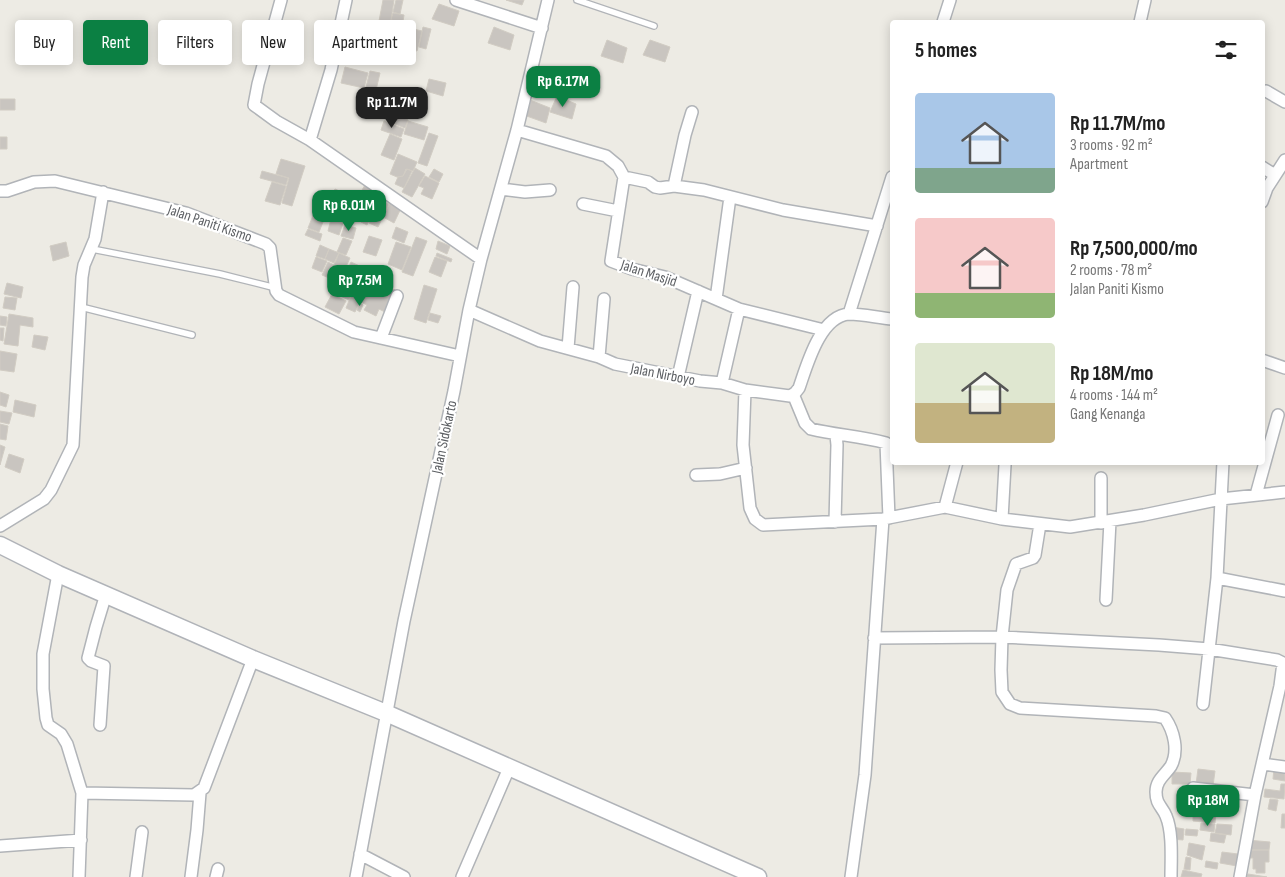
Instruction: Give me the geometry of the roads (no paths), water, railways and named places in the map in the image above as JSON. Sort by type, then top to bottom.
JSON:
[{"type":"main road","points":[[0,545],[58,574],[253,659],[386,713],[758,877]]},
{"type":"street","points":[[281,0],[254,105],[276,121],[310,140],[481,259]]},
{"type":"street","points":[[310,140],[331,70],[346,0]]},
{"type":"street","name":"Jalan Sidokarto","points":[[356,877],[404,621],[423,538],[469,310],[481,259],[517,130],[548,0]]},
{"type":"street","points":[[944,20],[950,0]]},
{"type":"street","points":[[1140,20],[1145,0]]},
{"type":"street","points":[[459,1],[542,28]]},
{"type":"street","points":[[1266,91],[1285,102]]},
{"type":"street","points":[[674,186],[692,112]]},
{"type":"street","points":[[517,130],[606,156],[618,166],[624,177],[648,182],[660,188],[674,186],[704,190],[783,210],[877,226]]},
{"type":"street","points":[[1265,194],[1285,160]]},
{"type":"street","points":[[1265,169],[1275,175]]},
{"type":"street","name":"Jalan Masjid","points":[[624,177],[611,260],[632,269],[665,277],[739,308],[824,330]]},
{"type":"street","name":"Jalan Paniti Kismo","points":[[0,191],[8,191],[34,182],[55,180],[186,213],[262,241],[270,248],[276,288]]},
{"type":"street","points":[[849,314],[890,184]]},
{"type":"street","points":[[501,189],[525,192],[550,190]]},
{"type":"street","points":[[0,526],[44,499],[52,490],[73,445],[84,265],[96,239],[103,192]]},
{"type":"street","points":[[716,299],[730,197]]},
{"type":"street","points":[[583,204],[618,211]]},
{"type":"street","points":[[568,348],[573,287]]},
{"type":"street","points":[[276,288],[279,295],[354,332],[460,356]]},
{"type":"street","points":[[678,377],[698,291]]},
{"type":"street","points":[[381,338],[397,296]]},
{"type":"street","points":[[599,357],[604,299]]},
{"type":"street","points":[[722,383],[739,308]]},
{"type":"street","name":"Jalan Nirboyo","points":[[469,310],[540,340],[599,357],[616,364],[700,381],[722,383],[745,390],[790,396],[793,394]]},
{"type":"street","points":[[851,877],[865,775],[874,638],[886,518],[882,442],[810,430],[805,423],[793,394],[799,388],[816,344],[824,330],[835,317],[849,314],[890,319]]},
{"type":"street","points":[[1265,361],[1285,368]]},
{"type":"street","points":[[745,390],[744,445],[750,508],[755,519],[763,525],[886,518],[945,507],[1070,528],[1221,499],[1285,492]]},
{"type":"street","points":[[1265,462],[1278,415]]},
{"type":"street","points":[[835,522],[836,435]]},
{"type":"street","points":[[945,507],[956,465]]},
{"type":"street","points":[[1002,518],[1006,465]]},
{"type":"street","points":[[1203,704],[1217,578],[1223,465]]},
{"type":"street","points":[[1256,495],[1264,465]]},
{"type":"street","points":[[696,475],[720,474],[746,468]]},
{"type":"street","points":[[1101,478],[1106,522],[1106,600]]},
{"type":"street","points":[[1040,524],[1035,555],[1033,558],[1016,564],[1008,584],[1002,637],[1002,692],[1010,704],[1020,708],[1165,718],[1170,726],[1174,742],[1174,752],[1170,767],[1156,786],[1156,794],[1158,804],[1166,816],[1171,844],[1171,877]]},
{"type":"street","points":[[58,574],[43,654],[43,689],[48,725],[61,734],[67,744],[82,794],[79,877]]},
{"type":"street","points":[[1217,578],[1285,591]]},
{"type":"street","points":[[100,725],[104,666],[88,658],[106,594]]},
{"type":"street","points":[[874,638],[1002,637],[1178,646],[1284,660],[1283,687],[1255,795],[1240,877]]},
{"type":"street","points":[[82,794],[194,795],[200,793],[204,788],[253,659]]},
{"type":"street","points":[[1263,764],[1285,767]]},
{"type":"street","points":[[462,877],[509,768]]},
{"type":"street","points":[[1193,788],[1255,795]]},
{"type":"street","points":[[191,877],[200,793]]},
{"type":"street","points":[[136,877],[142,832]]},
{"type":"street","points":[[0,846],[81,840]]},
{"type":"street","points":[[360,854],[404,877]]},
{"type":"lane","points":[[577,0],[654,26]]},
{"type":"lane","points":[[92,249],[220,274],[276,288]]},
{"type":"lane","points":[[80,308],[192,334]]}]
